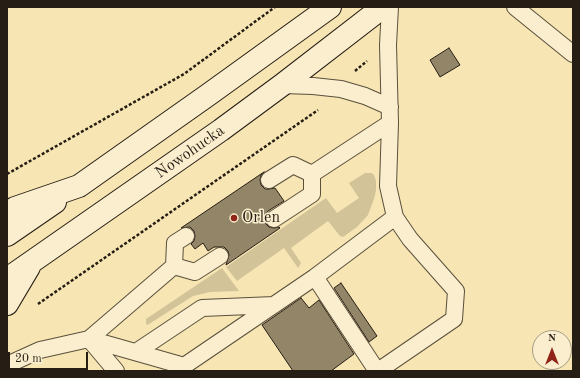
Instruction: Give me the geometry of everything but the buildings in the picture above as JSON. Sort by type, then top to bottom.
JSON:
[{"type":"main road","points":[[7,235],[208,95],[330,7]]},
{"type":"main road","name":"Nowohucka","points":[[7,304],[32,263],[282,85],[383,7]]},
{"type":"main road","points":[[7,213],[15,208],[79,186]]},
{"type":"main road","points":[[7,279],[32,263]]},
{"type":"lane","points":[[315,277],[377,371],[454,319],[456,291],[410,239],[395,217],[388,186],[390,107],[388,46],[390,7]]},
{"type":"lane","points":[[515,7],[573,54]]},
{"type":"lane","points":[[282,85],[340,89],[365,96],[390,107]]},
{"type":"lane","points":[[312,174],[390,124]]},
{"type":"lane","points":[[269,180],[293,165],[312,174]]},
{"type":"lane","points":[[274,219],[312,194],[312,174]]},
{"type":"lane","points":[[184,366],[315,277],[395,217]]},
{"type":"lane","points":[[7,365],[40,350],[89,339],[174,266],[175,243],[186,236]]},
{"type":"lane","points":[[174,266],[195,272],[220,256]]},
{"type":"lane","points":[[136,352],[202,308],[274,305]]},
{"type":"lane","points":[[89,339],[202,371]]},
{"type":"lane","points":[[89,339],[116,371]]},
{"type":"path","points":[[7,174],[184,74],[275,7]]},
{"type":"path","points":[[350,75],[370,58]]},
{"type":"path","points":[[35,306],[322,107]]},
{"type":"shaded area","points":[[365,173],[372,173],[376,181],[374,199],[368,215],[357,227],[343,237],[340,236],[328,221],[291,248],[301,263],[298,268],[284,248],[237,281],[226,267],[326,198],[337,213],[359,198],[349,183]]},
{"type":"shaded area","points":[[222,268],[239,291],[210,292],[193,296],[147,325],[146,319]]},
{"type":"place","name":"Orlen","points":[[234,218]]}]
